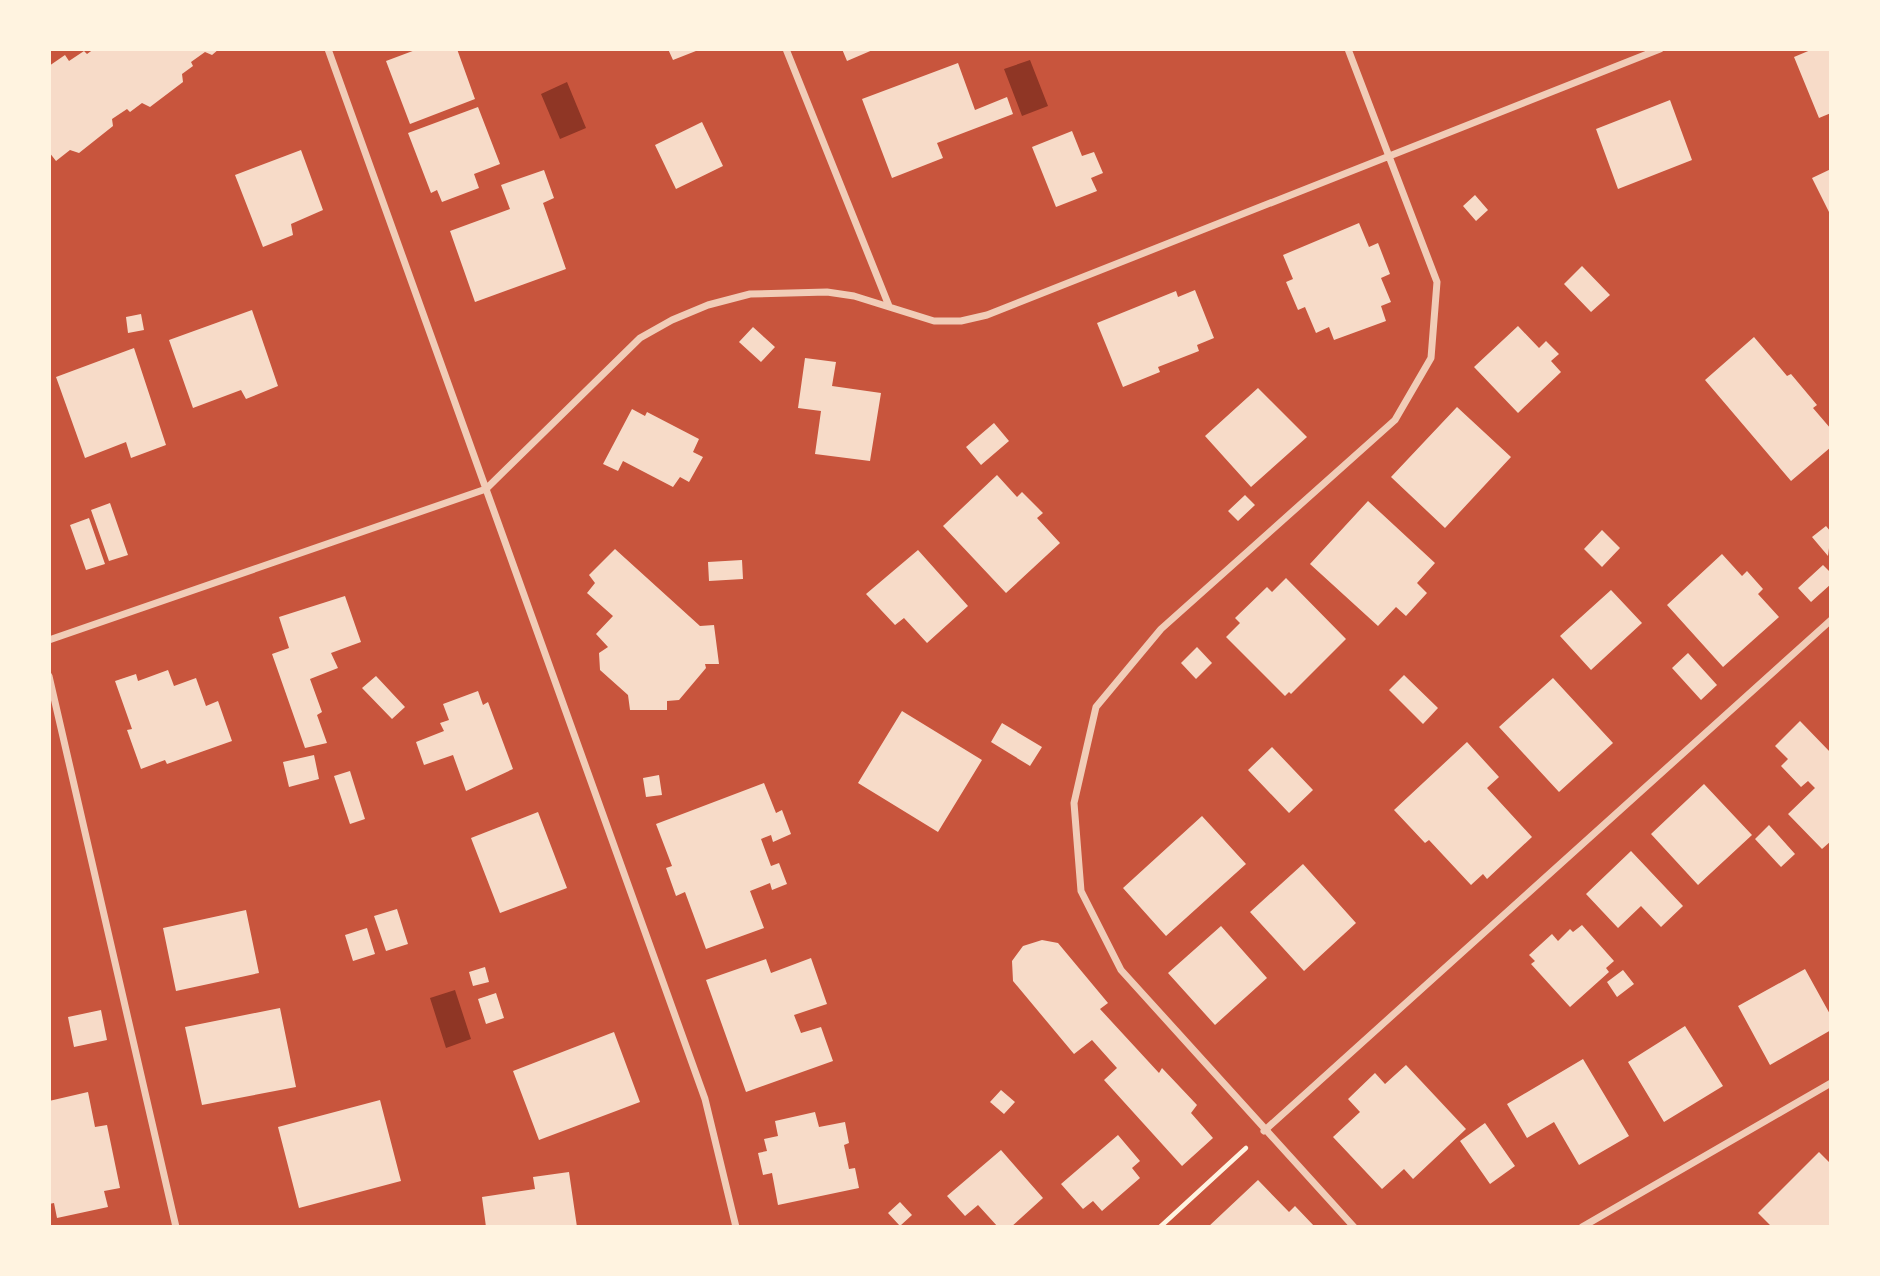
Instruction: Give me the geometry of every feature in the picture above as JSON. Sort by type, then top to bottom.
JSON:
[{"type":"street","points":[[328,49],[705,1098],[736,1227]]},
{"type":"street","points":[[786,49],[888,306]]},
{"type":"street","points":[[1348,49],[1437,282],[1431,358],[1395,419],[1161,629],[1096,707],[1074,803],[1081,891],[1121,970],[1354,1227]]},
{"type":"street","points":[[49,640],[486,489],[640,338],[672,320],[729,300],[788,291],[854,296],[888,306],[912,317],[934,321],[961,321],[987,315],[1660,49]]},
{"type":"street","points":[[1265,1131],[1831,620]]},
{"type":"street","points":[[49,676],[176,1227]]},
{"type":"street","points":[[1582,1227],[1831,1083]]},
{"type":"path","points":[[1160,1227],[1265,1131]]},
{"type":"shaded area","points":[[1030,60],[1048,106],[1022,116],[1004,69]]},
{"type":"shaded area","points":[[567,82],[586,128],[560,139],[541,94]]},
{"type":"shaded area","points":[[455,990],[471,1039],[446,1048],[430,998]]},
{"type":"building","points":[[94,49],[219,49],[212,55],[205,52],[191,62],[193,66],[182,74],[183,82],[150,107],[142,103],[130,112],[127,109],[112,119],[113,126],[79,153],[70,150],[56,161],[49,152],[49,66],[65,55],[69,61],[84,51],[87,54]]},
{"type":"building","points":[[418,49],[457,49],[475,99],[410,124],[386,61]]},
{"type":"building","points":[[668,49],[701,49],[673,60]]},
{"type":"building","points":[[842,49],[875,49],[847,61]]},
{"type":"building","points":[[1813,49],[1831,49],[1831,113],[1819,118],[1794,57]]},
{"type":"building","points":[[958,63],[975,110],[1007,97],[1013,114],[937,143],[943,158],[892,178],[862,99]]},
{"type":"building","points":[[1670,100],[1692,160],[1618,189],[1596,129]]},
{"type":"building","points":[[478,107],[500,164],[474,174],[479,188],[442,202],[437,190],[431,193],[408,133]]},
{"type":"building","points":[[702,122],[723,166],[676,189],[655,145]]},
{"type":"building","points":[[1072,131],[1082,156],[1094,152],[1103,173],[1091,178],[1097,191],[1056,207],[1032,147]]},
{"type":"building","points":[[301,150],[323,210],[291,224],[293,235],[263,247],[235,175]]},
{"type":"building","points":[[1831,169],[1831,216],[1812,178]]},
{"type":"building","points":[[544,170],[554,198],[543,203],[566,269],[475,302],[450,231],[510,209],[501,185]]},
{"type":"building","points":[[1475,195],[1488,210],[1476,221],[1463,206]]},
{"type":"building","points":[[1359,223],[1369,247],[1378,243],[1390,274],[1381,278],[1391,302],[1381,306],[1386,321],[1334,340],[1329,327],[1316,333],[1305,307],[1298,310],[1286,282],[1293,279],[1283,255]]},
{"type":"building","points":[[1582,266],[1610,295],[1591,312],[1564,284]]},
{"type":"building","points":[[1195,290],[1214,338],[1197,345],[1199,351],[1158,367],[1160,372],[1123,387],[1097,323],[1176,291],[1178,297]]},
{"type":"building","points":[[252,310],[278,386],[246,399],[241,390],[193,408],[169,340]]},
{"type":"building","points":[[141,314],[144,330],[128,333],[126,317]]},
{"type":"building","points":[[1518,326],[1539,348],[1546,341],[1559,354],[1551,361],[1561,372],[1518,413],[1474,367]]},
{"type":"building","points":[[753,327],[775,347],[761,362],[739,342]]},
{"type":"building","points":[[1754,337],[1787,376],[1791,374],[1817,405],[1813,408],[1831,429],[1831,447],[1791,481],[1705,380]]},
{"type":"building","points":[[134,348],[166,445],[131,458],[126,442],[85,458],[56,377]]},
{"type":"building","points":[[805,358],[836,362],[832,386],[881,393],[870,461],[815,454],[821,411],[798,408]]},
{"type":"building","points":[[1258,388],[1307,437],[1251,487],[1205,436]]},
{"type":"building","points":[[1457,407],[1511,457],[1445,528],[1391,477]]},
{"type":"building","points":[[632,409],[645,416],[647,412],[699,439],[693,452],[703,457],[689,482],[680,477],[673,487],[623,461],[618,471],[603,464]]},
{"type":"building","points":[[994,423],[1009,441],[981,465],[966,447]]},
{"type":"building","points":[[997,475],[1017,497],[1022,492],[1043,513],[1037,518],[1060,543],[1006,593],[943,526]]},
{"type":"building","points":[[1245,495],[1255,505],[1238,521],[1228,511]]},
{"type":"building","points":[[1368,501],[1435,563],[1417,583],[1427,593],[1406,616],[1396,607],[1378,626],[1310,564]]},
{"type":"building","points":[[110,503],[128,555],[109,561],[91,510]]},
{"type":"building","points":[[89,518],[105,564],[86,570],[70,525]]},
{"type":"building","points":[[1826,526],[1831,532],[1828,556],[1812,537]]},
{"type":"building","points":[[1602,530],[1620,548],[1602,567],[1584,549]]},
{"type":"building","points":[[615,549],[700,626],[714,625],[719,664],[705,664],[706,668],[679,700],[667,701],[667,710],[630,710],[628,695],[600,670],[599,653],[608,647],[596,634],[613,616],[587,593],[595,583],[589,575]]},
{"type":"building","points":[[918,550],[968,606],[927,643],[904,618],[895,625],[866,594]]},
{"type":"building","points":[[1722,554],[1742,576],[1747,571],[1763,589],[1758,594],[1779,617],[1723,667],[1667,605]]},
{"type":"building","points":[[742,560],[743,579],[709,581],[708,562]]},
{"type":"building","points":[[1823,565],[1831,573],[1831,584],[1811,602],[1798,588]]},
{"type":"building","points":[[1286,578],[1346,639],[1291,694],[1289,692],[1285,696],[1226,637],[1240,623],[1235,618],[1267,587],[1272,592]]},
{"type":"building","points":[[1611,590],[1642,623],[1591,670],[1560,636]]},
{"type":"building","points":[[345,596],[361,642],[331,653],[338,668],[310,679],[322,712],[317,715],[327,743],[305,748],[272,654],[289,648],[279,617]]},
{"type":"building","points":[[1197,647],[1212,663],[1196,679],[1181,663]]},
{"type":"building","points":[[1688,653],[1717,685],[1701,700],[1672,668]]},
{"type":"building","points":[[168,670],[174,686],[196,678],[206,706],[218,701],[232,741],[167,764],[165,760],[141,769],[127,730],[132,729],[115,681],[136,674],[138,681]]},
{"type":"building","points":[[1404,675],[1438,708],[1423,724],[1389,690]]},
{"type":"building","points":[[376,676],[405,707],[392,719],[362,688]]},
{"type":"building","points":[[1553,678],[1613,743],[1559,792],[1499,727]]},
{"type":"building","points":[[478,691],[483,705],[488,702],[513,769],[466,791],[453,755],[424,765],[416,742],[444,731],[440,723],[449,720],[443,704]]},
{"type":"building","points":[[902,711],[982,760],[938,832],[858,783]]},
{"type":"building","points":[[1800,721],[1831,753],[1831,841],[1822,849],[1788,814],[1815,788],[1808,781],[1801,787],[1781,766],[1788,759],[1775,746]]},
{"type":"building","points":[[1002,723],[1042,747],[1030,766],[991,742]]},
{"type":"building","points":[[1467,742],[1499,777],[1487,788],[1532,837],[1487,879],[1483,874],[1471,885],[1429,840],[1425,843],[1394,810]]},
{"type":"building","points":[[1272,747],[1313,790],[1289,813],[1248,770]]},
{"type":"building","points":[[314,755],[319,779],[289,787],[283,762]]},
{"type":"building","points":[[350,771],[365,819],[350,824],[334,776]]},
{"type":"building","points":[[659,775],[662,795],[646,797],[643,778]]},
{"type":"building","points":[[764,783],[776,813],[782,810],[791,834],[773,842],[771,835],[761,839],[771,866],[779,863],[787,884],[772,890],[770,883],[750,891],[764,928],[706,949],[685,892],[676,896],[666,868],[672,866],[656,824]]},
{"type":"building","points":[[1704,784],[1752,835],[1698,885],[1651,834]]},
{"type":"building","points":[[538,812],[567,888],[500,913],[471,838]]},
{"type":"building","points":[[1202,816],[1246,864],[1166,936],[1123,888]]},
{"type":"building","points":[[1769,825],[1795,854],[1781,867],[1755,839]]},
{"type":"building","points":[[1631,851],[1683,906],[1661,927],[1641,906],[1618,928],[1586,894]]},
{"type":"building","points":[[1303,864],[1356,923],[1304,971],[1250,912]]},
{"type":"building","points":[[397,909],[408,944],[386,951],[374,916]]},
{"type":"building","points":[[246,910],[259,973],[176,991],[163,928]]},
{"type":"building","points":[[1582,925],[1614,961],[1606,968],[1609,972],[1570,1007],[1531,964],[1535,961],[1529,955],[1552,934],[1558,941],[1570,929],[1573,932]]},
{"type":"building","points":[[1221,926],[1267,978],[1215,1025],[1168,973]]},
{"type":"building","points":[[367,928],[375,954],[353,961],[345,935]]},
{"type":"building","points":[[1042,940],[1058,943],[1108,1003],[1100,1009],[1159,1073],[1162,1068],[1197,1105],[1191,1113],[1213,1138],[1182,1166],[1104,1080],[1117,1068],[1092,1040],[1074,1054],[1013,981],[1012,961],[1023,946]]},
{"type":"building","points":[[811,958],[827,1004],[794,1015],[801,1033],[821,1027],[833,1061],[746,1092],[706,980],[766,959],[771,973]]},
{"type":"building","points":[[485,967],[489,982],[473,986],[469,972]]},
{"type":"building","points":[[1805,969],[1831,1016],[1831,1030],[1770,1065],[1738,1006]]},
{"type":"building","points":[[1623,970],[1634,984],[1617,997],[1607,982]]},
{"type":"building","points":[[496,993],[504,1018],[486,1024],[478,999]]},
{"type":"building","points":[[280,1008],[296,1087],[202,1105],[185,1027]]},
{"type":"building","points":[[101,1010],[107,1040],[74,1047],[68,1017]]},
{"type":"building","points":[[1685,1026],[1723,1086],[1664,1122],[1628,1062]]},
{"type":"building","points":[[614,1032],[640,1102],[539,1140],[513,1071]]},
{"type":"building","points":[[1583,1059],[1629,1136],[1579,1165],[1554,1122],[1527,1138],[1507,1104]]},
{"type":"building","points":[[1406,1065],[1466,1129],[1413,1179],[1404,1169],[1382,1189],[1333,1137],[1360,1112],[1348,1099],[1375,1073],[1385,1084]]},
{"type":"building","points":[[1001,1090],[1015,1102],[1004,1114],[990,1102]]},
{"type":"building","points":[[88,1092],[95,1127],[107,1125],[120,1188],[104,1191],[108,1207],[57,1218],[54,1203],[49,1204],[49,1101]]},
{"type":"building","points":[[380,1100],[401,1181],[299,1208],[278,1127]]},
{"type":"building","points":[[815,1112],[819,1127],[845,1122],[849,1143],[844,1145],[849,1169],[855,1168],[859,1188],[778,1205],[772,1173],[763,1175],[758,1153],[767,1151],[764,1139],[778,1136],[775,1121]]},
{"type":"building","points":[[1485,1123],[1515,1166],[1490,1184],[1460,1141]]},
{"type":"building","points":[[1118,1135],[1140,1161],[1132,1168],[1140,1178],[1102,1211],[1093,1201],[1083,1209],[1061,1184]]},
{"type":"building","points":[[1001,1150],[1043,1198],[1011,1227],[998,1227],[978,1205],[965,1216],[947,1196]]},
{"type":"building","points":[[1819,1152],[1831,1164],[1831,1227],[1772,1227],[1758,1213]]},
{"type":"building","points":[[569,1172],[577,1227],[486,1227],[482,1197],[535,1189],[533,1177]]},
{"type":"building","points":[[1258,1180],[1289,1212],[1295,1206],[1315,1227],[1208,1227]]},
{"type":"building","points":[[900,1202],[912,1215],[900,1226],[888,1213]]}]
